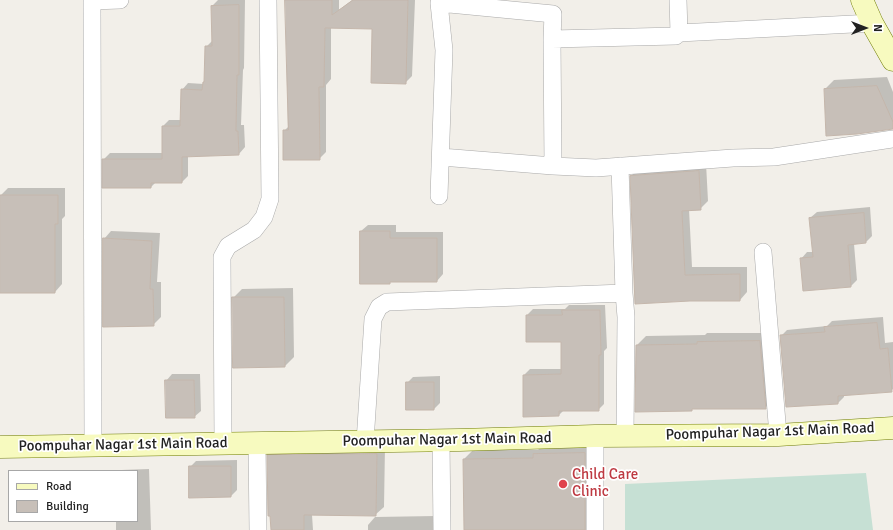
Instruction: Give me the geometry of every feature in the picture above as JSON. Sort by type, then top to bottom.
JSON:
[{"type":"main road","points":[[862,0],[872,23],[893,60]]},
{"type":"main road","name":"Poompuhar Nagar 1st Main Road","points":[[0,447],[365,442],[595,436],[778,435],[893,428]]},
{"type":"street","points":[[93,446],[92,1],[120,0]]},
{"type":"street","points":[[223,444],[222,257],[228,246],[254,230],[264,218],[270,199],[268,0]]},
{"type":"street","points":[[678,0],[680,33]]},
{"type":"street","points":[[439,196],[444,50],[439,3],[553,14],[553,166]]},
{"type":"street","points":[[552,39],[676,36],[680,33],[872,23]]},
{"type":"street","points":[[441,156],[553,166],[596,168],[733,158],[774,157],[893,139]]},
{"type":"street","points":[[620,166],[626,317],[625,436]]},
{"type":"street","points":[[763,252],[778,435]]},
{"type":"street","points":[[365,442],[373,320],[379,307],[386,302],[624,292]]},
{"type":"street","points":[[595,436],[595,530]]},
{"type":"street","points":[[441,440],[442,530]]},
{"type":"street","points":[[257,443],[258,530]]},
{"type":"green space","points":[[866,473],[873,530],[625,530],[625,484]]},
{"type":"building","points":[[285,0],[332,0],[332,15],[353,0],[408,0],[406,84],[371,83],[372,29],[325,28],[324,87],[319,87],[320,160],[283,160],[283,130],[288,130]]},
{"type":"building","points":[[239,5],[239,75],[237,75],[236,131],[238,131],[239,155],[182,157],[182,183],[151,183],[151,188],[102,188],[102,159],[162,159],[162,126],[180,126],[181,89],[202,90],[204,82],[205,46],[212,46],[211,6]]},
{"type":"building","points":[[877,86],[893,122],[893,129],[857,134],[826,136],[824,89]]},
{"type":"building","points":[[699,171],[701,210],[682,211],[685,275],[740,274],[740,301],[690,301],[635,304],[630,176]]},
{"type":"building","points":[[0,195],[58,195],[58,224],[55,224],[55,293],[0,293]]},
{"type":"building","points":[[864,213],[866,243],[848,245],[851,287],[803,291],[800,258],[813,257],[809,218]]},
{"type":"building","points":[[360,231],[390,231],[390,238],[437,238],[437,282],[390,282],[390,284],[360,284]]},
{"type":"building","points":[[103,238],[152,241],[150,289],[153,289],[154,326],[103,327]]},
{"type":"building","points":[[232,297],[284,297],[285,367],[233,368]]},
{"type":"building","points":[[562,310],[600,310],[601,355],[599,355],[599,411],[559,411],[559,416],[523,417],[523,375],[561,374],[561,342],[526,342],[526,315],[562,315]]},
{"type":"building","points":[[877,323],[880,349],[888,348],[892,392],[838,396],[838,404],[786,407],[780,335],[825,332],[824,327]]},
{"type":"building","points":[[760,341],[766,409],[692,409],[692,411],[635,412],[636,345]]},
{"type":"building","points":[[165,380],[194,380],[195,418],[166,418]]},
{"type":"building","points":[[406,382],[434,382],[434,410],[406,410]]},
{"type":"building","points":[[585,453],[585,530],[464,530],[463,459],[533,458],[533,454]]},
{"type":"building","points":[[377,454],[376,516],[304,515],[304,530],[271,530],[270,516],[268,516],[267,455]]},
{"type":"building","points":[[189,466],[231,466],[231,497],[189,498]]},
{"type":"place","name":"Child Care Clinic","points":[[563,484]]}]
